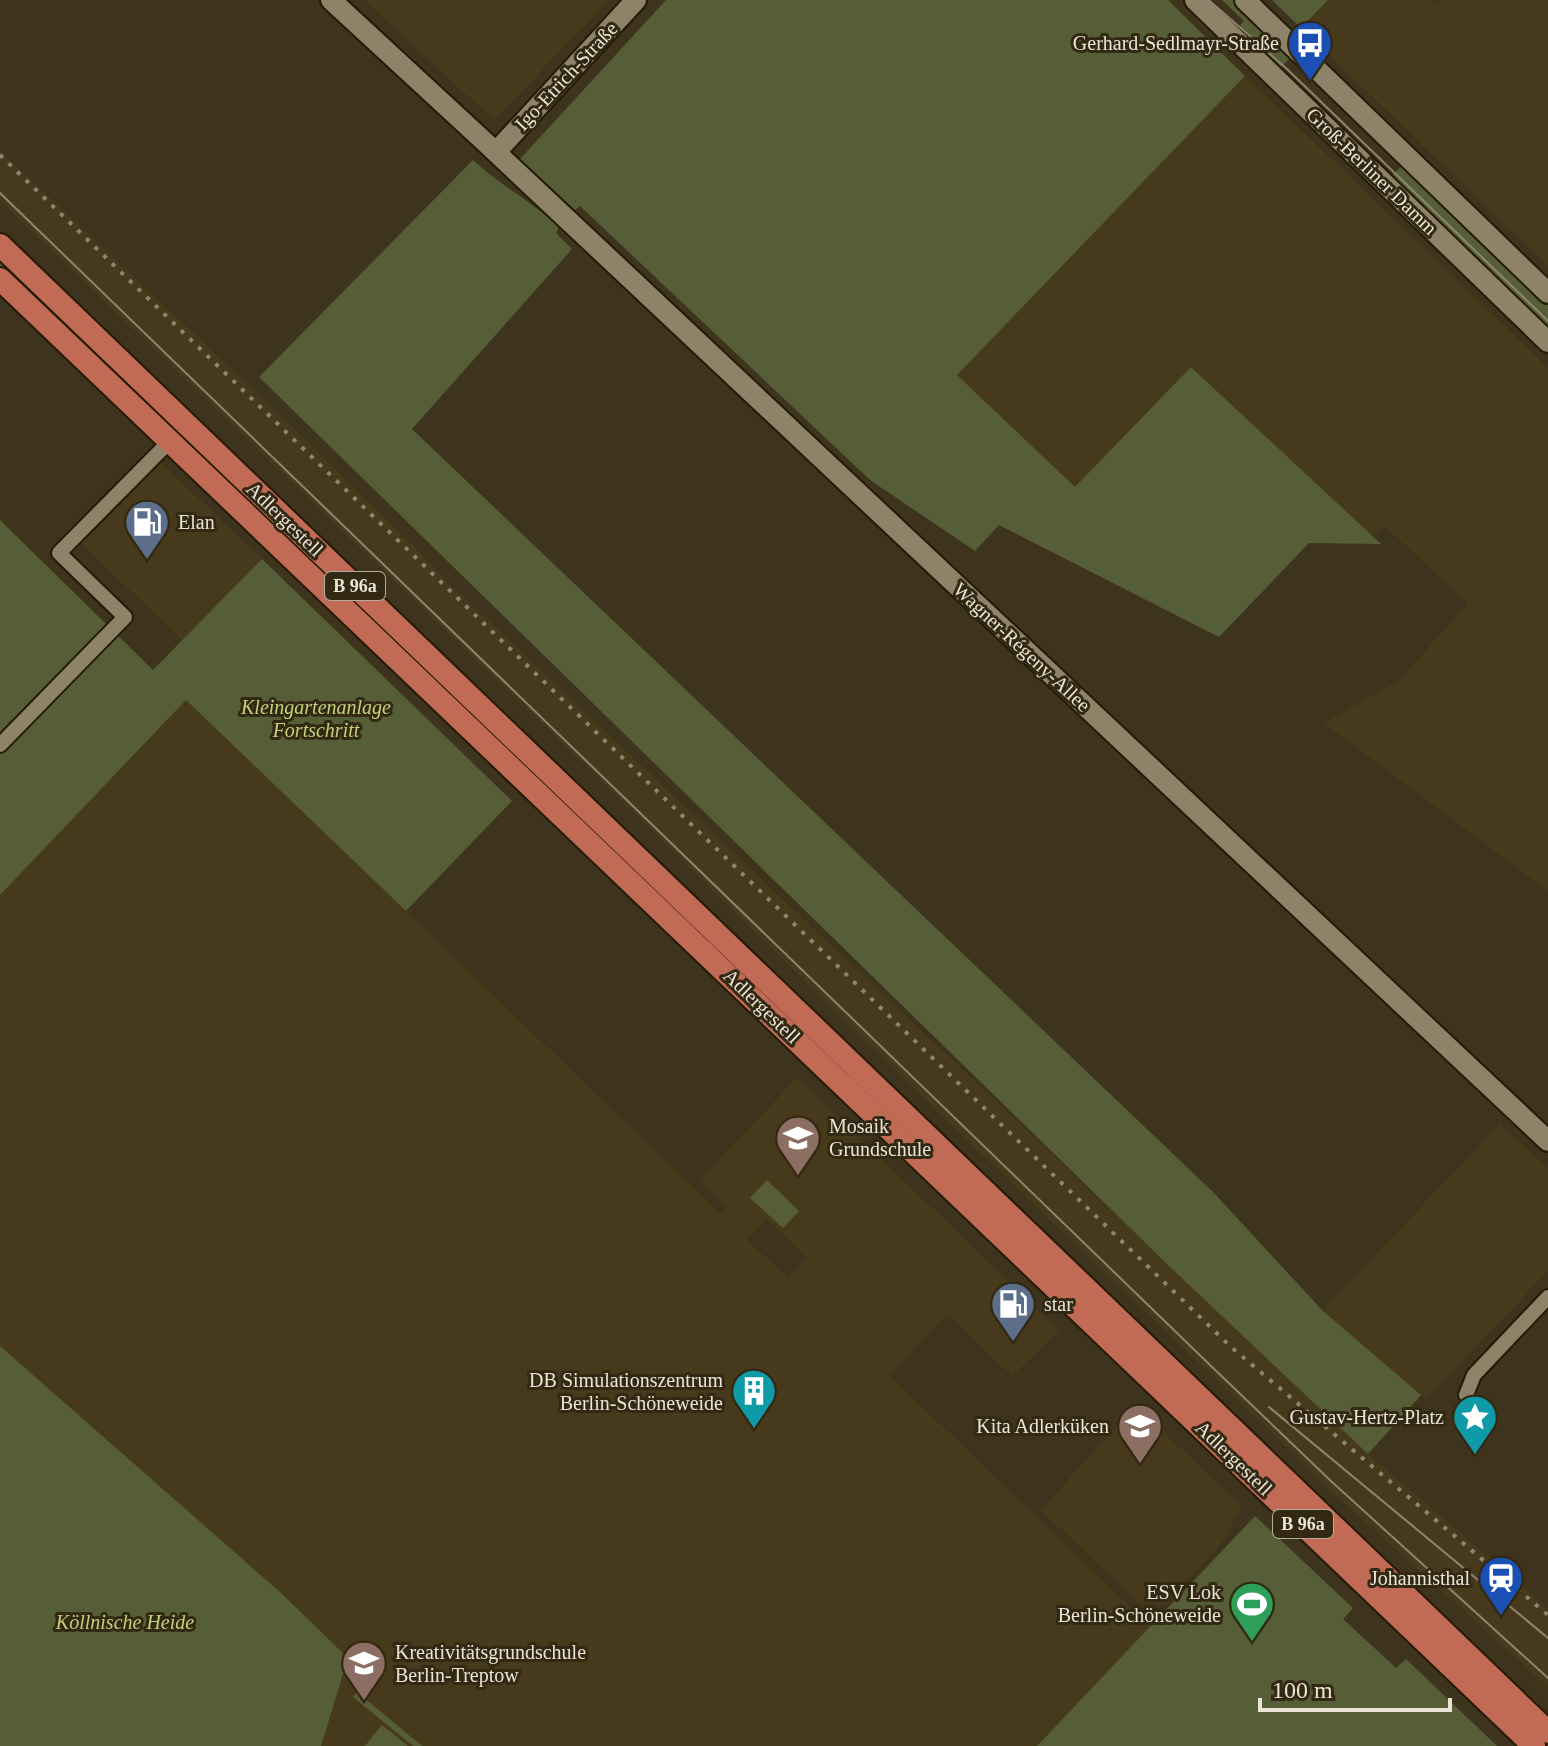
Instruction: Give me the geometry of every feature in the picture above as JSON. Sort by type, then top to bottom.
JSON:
[{"type":"main road","name":"Adlergestell","points":[[0,245],[702,934],[1079,1295],[1548,1732]]},
{"type":"main road","name":"Adlergestell","points":[[0,279],[169,442],[702,934]]},
{"type":"main road","name":"Adlergestell","points":[[1079,1295],[1534,1746]]},
{"type":"street","name":"Wagner-Régeny-Allee","points":[[331,0],[1548,1141]]},
{"type":"street","name":"Igo-Etrich-Straße","points":[[496,152],[636,0]]},
{"type":"street","name":"Groß-Berliner Damm","points":[[1195,0],[1548,342]]},
{"type":"street","name":"Groß-Berliner Damm","points":[[1245,0],[1548,293]]},
{"type":"street","points":[[0,745],[125,617],[59,553],[169,442]]},
{"type":"street","points":[[1466,1395],[1474,1375],[1548,1297]]},
{"type":"shaded area","points":[[364,0],[609,0],[494,120]]},
{"type":"shaded area","points":[[1328,0],[1432,0],[1437,5],[1442,0],[1548,0],[1548,266],[1301,28]]},
{"type":"shaded area","points":[[1245,76],[1548,368],[1548,891],[1324,723],[1398,681],[1468,604],[1385,526],[1373,537],[1192,367],[1075,488],[957,375]]},
{"type":"shaded area","points":[[0,151],[250,386],[448,582],[1368,1454],[1548,1608],[1548,1687],[1337,1496],[0,201]]},
{"type":"shaded area","points":[[156,458],[262,559],[183,641],[77,539]]},
{"type":"shaded area","points":[[186,700],[720,1213],[726,1207],[699,1180],[797,1078],[1059,1330],[1012,1376],[948,1314],[889,1375],[1151,1627],[1037,1746],[320,1746],[280,1592],[0,1346],[0,895]],"holes":[[[767,1219],[807,1258],[788,1278],[747,1240]]]},
{"type":"shaded area","points":[[1500,1124],[1548,1168],[1548,1271],[1426,1399],[1322,1311]]},
{"type":"shaded area","name":"Kita Adlerküken","points":[[1135,1406],[1242,1506],[1223,1541],[1164,1605],[1140,1604],[1041,1510]]},
{"type":"green space","points":[[666,0],[1168,0],[1245,76],[957,375],[1075,487],[1191,367],[1381,544],[1309,543],[1219,637],[999,525],[975,551],[870,480],[580,206],[575,210],[520,159]]},
{"type":"green space","points":[[1222,0],[1236,0],[1293,55],[1277,71],[1235,31],[1244,21]]},
{"type":"green space","points":[[1272,0],[1328,0],[1301,28]]},
{"type":"green space","points":[[473,160],[559,227],[556,233],[572,249],[412,429],[1213,1192],[1322,1310],[1421,1395],[1368,1454],[1169,1266],[259,377]]},
{"type":"green space","points":[[1404,163],[1548,302],[1548,333],[1395,185],[1399,181],[1393,175]]},
{"type":"green space","points":[[0,254],[213,458],[209,466],[0,266]]},
{"type":"green space","points":[[217,463],[431,669],[426,675],[214,470]]},
{"type":"green space","name":"Kleingartenanlage Fortschritt","points":[[0,520],[153,670],[262,559],[512,801],[406,911],[186,700],[0,895]]},
{"type":"green space","points":[[767,1180],[799,1211],[783,1228],[750,1198]]},
{"type":"green space","name":"Köllnische Heide","points":[[0,1346],[280,1592],[348,1658],[321,1746],[0,1746]]},
{"type":"green space","name":"ESV Lok Berlin-Schöneweide","points":[[1255,1516],[1353,1608],[1343,1619],[1396,1668],[1406,1659],[1497,1746],[1037,1746]]},
{"type":"green space","points":[[357,1692],[422,1746],[413,1746],[353,1697]]},
{"type":"green space","points":[[382,1725],[408,1746],[365,1746]]},
{"type":"tram line","points":[[1209,0],[1287,69],[1548,321]]},
{"type":"tram line","points":[[0,193],[1210,1365],[1332,1482],[1548,1678]]},
{"type":"tram line","points":[[1269,1407],[1548,1638]]},
{"type":"railway","points":[[0,155],[1231,1347],[1548,1615]]},
{"type":"place","name":"Gerhard-Sedlmayr-Straße","points":[[1310,82]]},
{"type":"place","name":"Elan","points":[[147,561]]},
{"type":"place","name":"Mosaik Grundschule","points":[[798,1177]]},
{"type":"place","name":"star","points":[[1013,1343]]},
{"type":"place","name":"DB Simulationszentrum Berlin-Schöneweide","points":[[754,1430]]},
{"type":"place","name":"Gustav-Hertz-Platz","points":[[1475,1456]]},
{"type":"place","name":"Kita Adlerküken","points":[[1140,1465]]},
{"type":"place","name":"Johannisthal","points":[[1501,1617]]},
{"type":"place","name":"ESV Lok Berlin-Schöneweide","points":[[1252,1643]]},
{"type":"place","name":"Kreativitätsgrundschule Berlin-Treptow","points":[[364,1702]]}]
